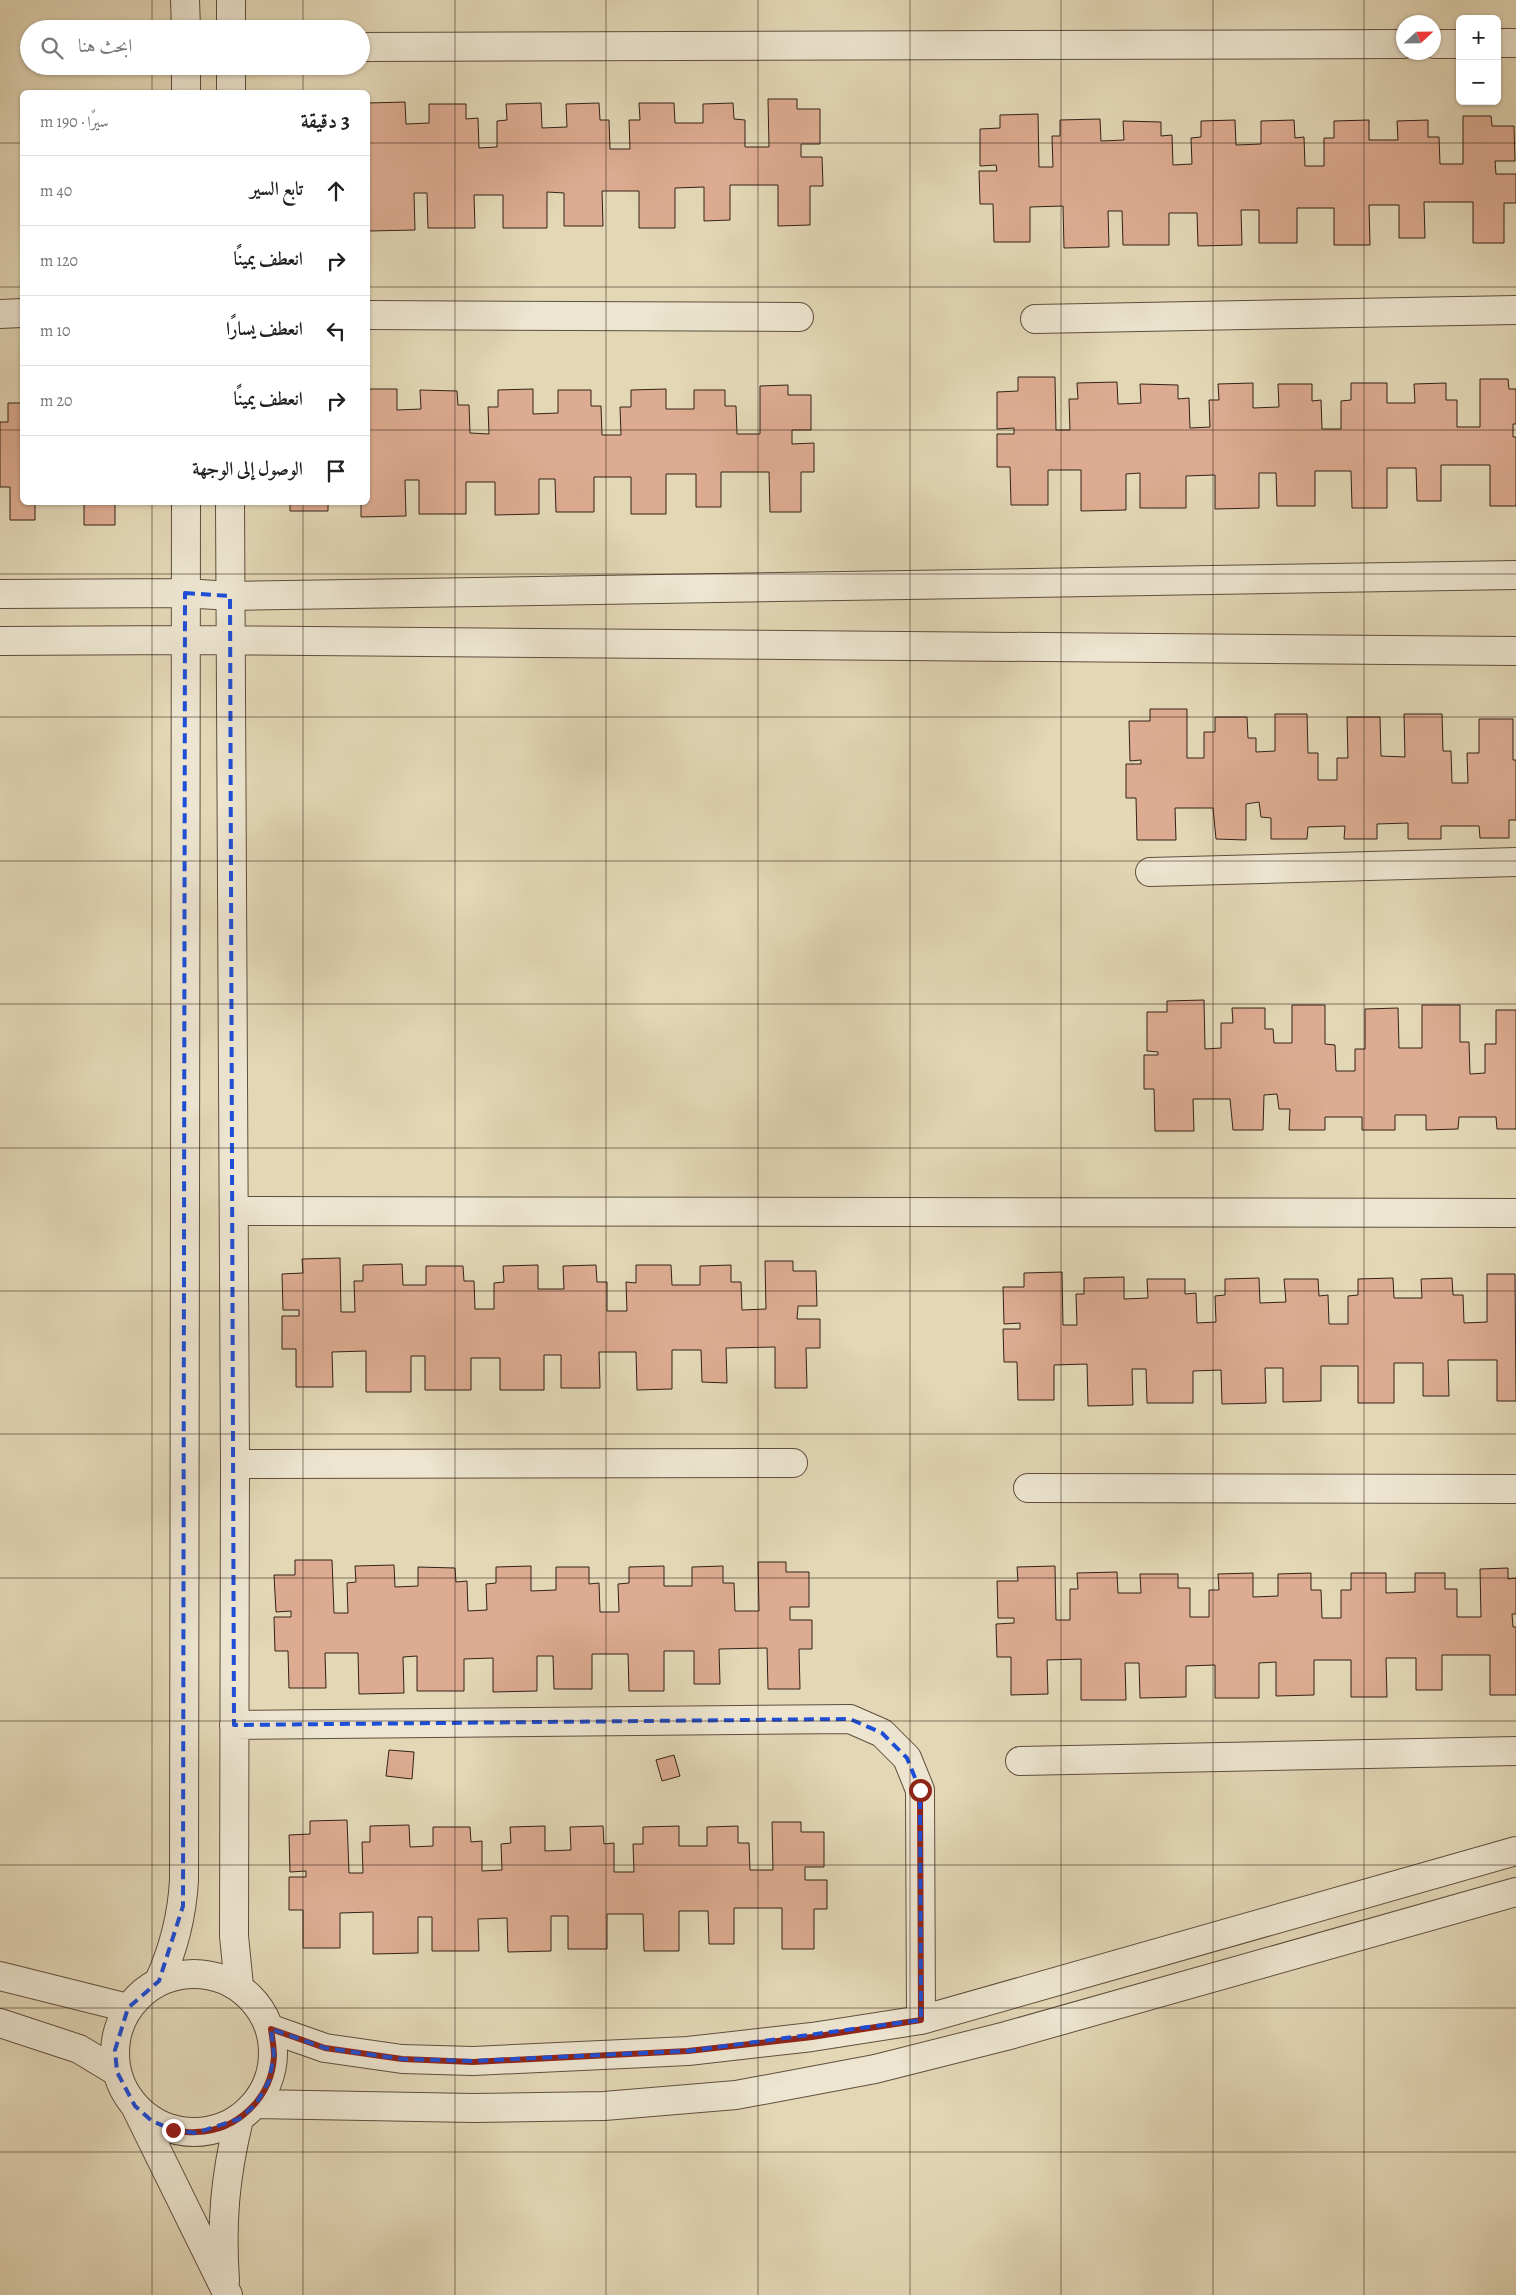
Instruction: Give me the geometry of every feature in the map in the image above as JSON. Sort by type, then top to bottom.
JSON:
[{"type":"street","points":[[186,0],[186,20]]},
{"type":"street","points":[[231,0],[231,20]]},
{"type":"street","points":[[1501,43],[1516,43]]},
{"type":"street","points":[[370,47],[1396,44]]},
{"type":"street","points":[[1441,44],[1456,44]]},
{"type":"street","points":[[186,75],[186,90]]},
{"type":"street","points":[[231,75],[231,90]]},
{"type":"street","points":[[1035,319],[1516,310]]},
{"type":"street","points":[[0,314],[20,313]]},
{"type":"street","points":[[370,315],[799,317]]},
{"type":"street","points":[[159,1981],[170,1957],[178,1931],[183,1906],[184,1880],[186,505]]},
{"type":"street","points":[[230,505],[235,1464],[234,1936],[239,1986]]},
{"type":"street","points":[[0,594],[185,594],[230,596],[1516,575]]},
{"type":"street","points":[[0,641],[185,640],[1516,651]]},
{"type":"street","points":[[1150,872],[1516,862]]},
{"type":"street","points":[[234,1211],[1516,1213]]},
{"type":"street","points":[[235,1464],[793,1463]]},
{"type":"street","points":[[1028,1488],[1516,1489]]},
{"type":"street","points":[[234,1725],[850,1719],[882,1733],[907,1758],[920,1790],[921,2020]]},
{"type":"street","points":[[1020,1760],[1516,1750]]},
{"type":"street","points":[[271,2029],[325,2048],[402,2059],[473,2062],[688,2051],[812,2037],[921,2020],[1516,1851]]},
{"type":"street","points":[[135,2106],[152,2121],[173,2130],[196,2132],[218,2129],[248,2112],[604,2106],[736,2095],[875,2069],[1006,2036],[1516,1892]]},
{"type":"street","points":[[186,1973],[213,1975],[239,1986],[258,2005],[271,2029],[274,2055],[269,2081],[248,2112],[229,2161],[223,2204],[223,2247],[227,2292],[194,2229],[135,2106],[124,2090],[117,2072],[116,2042],[118,2028],[128,2008],[142,1992],[159,1981],[186,1973]]},
{"type":"street","points":[[0,1976],[128,2008]]},
{"type":"street","points":[[0,2023],[79,2049],[117,2072]]},
{"type":"highlighted area","points":[[185,593],[230,596],[234,1725],[850,1719],[882,1733],[907,1758],[920,1790],[921,2020],[688,2051],[473,2061],[402,2059],[325,2048],[271,2029],[274,2055],[269,2081],[256,2104],[239,2119],[196,2133],[173,2130],[152,2121],[135,2106],[117,2072],[115,2050],[128,2008],[159,1981],[183,1906]]},
{"type":"building","points":[[768,99],[797,99],[797,109],[820,109],[820,144],[801,144],[801,157],[822,157],[823,186],[810,186],[810,225],[778,226],[778,185],[730,185],[730,220],[704,221],[704,187],[675,188],[675,228],[639,228],[639,191],[602,191],[603,226],[564,226],[564,193],[547,192],[547,228],[503,228],[503,195],[474,195],[475,228],[428,228],[427,193],[414,193],[415,230],[370,231],[370,103],[405,102],[406,124],[429,123],[429,104],[466,104],[466,119],[478,118],[479,148],[497,147],[497,121],[507,120],[506,104],[541,103],[542,128],[567,127],[566,104],[599,103],[600,120],[609,120],[610,149],[630,149],[629,120],[640,120],[639,103],[674,103],[675,123],[703,123],[703,104],[733,103],[734,119],[745,120],[745,147],[769,147]]},
{"type":"building","points":[[1038,114],[1039,167],[1053,167],[1052,136],[1060,136],[1060,120],[1100,119],[1101,141],[1124,140],[1123,121],[1161,122],[1161,136],[1172,135],[1173,165],[1192,164],[1191,138],[1201,137],[1201,121],[1235,120],[1236,145],[1261,144],[1261,121],[1294,120],[1295,138],[1304,137],[1305,166],[1324,166],[1324,138],[1334,138],[1334,121],[1369,120],[1369,140],[1398,140],[1397,121],[1428,120],[1428,137],[1439,137],[1440,164],[1463,164],[1463,116],[1491,116],[1492,126],[1514,126],[1515,161],[1495,161],[1496,174],[1516,174],[1516,203],[1504,203],[1504,243],[1473,243],[1473,202],[1424,202],[1425,238],[1399,238],[1399,205],[1369,205],[1370,245],[1334,245],[1334,208],[1297,208],[1297,243],[1259,243],[1259,210],[1241,210],[1242,245],[1198,246],[1197,213],[1169,213],[1169,245],[1123,245],[1122,211],[1108,211],[1109,247],[1064,248],[1063,206],[1030,207],[1030,242],[994,242],[993,204],[980,204],[979,171],[997,171],[996,165],[980,166],[980,129],[1000,128],[1000,115]]},
{"type":"building","points":[[1018,377],[1055,377],[1056,430],[1070,430],[1069,399],[1078,399],[1077,383],[1117,382],[1118,404],[1141,403],[1140,384],[1178,385],[1178,399],[1189,398],[1190,428],[1210,427],[1209,400],[1219,400],[1218,384],[1253,383],[1253,408],[1279,407],[1278,384],[1312,384],[1312,401],[1321,400],[1322,429],[1341,429],[1341,401],[1351,400],[1351,383],[1387,383],[1387,403],[1415,403],[1414,384],[1446,383],[1446,400],[1457,400],[1457,427],[1480,427],[1480,379],[1508,379],[1509,389],[1516,389],[1516,424],[1513,424],[1513,437],[1516,437],[1516,506],[1490,506],[1490,465],[1441,465],[1441,501],[1417,501],[1416,468],[1387,468],[1387,508],[1352,508],[1351,471],[1315,471],[1315,506],[1277,506],[1276,473],[1259,473],[1259,508],[1215,509],[1215,475],[1186,476],[1186,508],[1140,508],[1140,473],[1126,474],[1126,510],[1081,511],[1081,470],[1048,470],[1048,505],[1011,505],[1010,467],[997,467],[997,434],[1014,434],[1014,428],[997,429],[997,392],[1018,391]]},
{"type":"building","points":[[788,385],[788,395],[811,395],[811,430],[792,430],[792,444],[814,443],[814,472],[801,472],[801,512],[770,512],[769,472],[721,472],[721,507],[696,507],[696,474],[666,474],[666,514],[631,514],[631,477],[594,477],[594,512],[556,512],[555,479],[539,479],[539,514],[495,515],[495,482],[466,482],[466,514],[419,514],[419,480],[405,480],[406,516],[361,517],[361,505],[370,505],[370,389],[397,389],[397,410],[421,409],[420,390],[457,391],[458,405],[469,405],[470,433],[489,434],[488,407],[498,407],[498,390],[533,389],[533,414],[558,413],[558,390],[591,390],[591,406],[601,406],[602,435],[621,435],[620,407],[631,407],[631,390],[666,389],[666,409],[694,409],[694,390],[725,390],[725,406],[736,406],[737,434],[760,434],[760,386]]},
{"type":"building","points":[[8,403],[20,403],[20,505],[35,505],[35,520],[10,520],[10,487],[0,487],[0,422],[8,422]]},
{"type":"building","points":[[84,505],[115,505],[115,525],[84,525]]},
{"type":"building","points":[[290,505],[328,505],[328,511],[290,511]]},
{"type":"building","points":[[1150,709],[1187,709],[1187,758],[1204,758],[1204,732],[1215,732],[1215,717],[1247,717],[1248,738],[1256,738],[1256,752],[1275,751],[1275,714],[1307,714],[1308,753],[1318,753],[1318,780],[1337,780],[1337,758],[1348,758],[1347,717],[1380,717],[1381,756],[1405,757],[1404,714],[1442,714],[1443,751],[1451,751],[1452,783],[1468,783],[1467,753],[1479,753],[1479,719],[1513,719],[1513,760],[1516,760],[1516,820],[1509,820],[1509,838],[1480,838],[1479,826],[1441,826],[1441,839],[1408,839],[1408,823],[1377,824],[1377,839],[1344,839],[1345,826],[1308,827],[1307,839],[1271,839],[1271,818],[1261,817],[1259,802],[1246,804],[1246,840],[1216,839],[1213,808],[1175,808],[1176,840],[1137,840],[1136,798],[1126,798],[1126,764],[1141,764],[1141,760],[1130,761],[1129,721],[1150,721]]},
{"type":"building","points":[[1204,1000],[1205,1049],[1221,1048],[1221,1023],[1233,1023],[1232,1008],[1265,1008],[1265,1029],[1273,1029],[1274,1043],[1292,1043],[1292,1005],[1325,1005],[1325,1044],[1335,1045],[1336,1071],[1355,1071],[1355,1049],[1365,1049],[1365,1009],[1398,1008],[1399,1048],[1422,1048],[1422,1005],[1460,1005],[1460,1042],[1469,1042],[1470,1074],[1485,1073],[1485,1044],[1496,1044],[1496,1010],[1516,1010],[1516,1129],[1497,1129],[1496,1117],[1459,1117],[1458,1129],[1426,1130],[1426,1115],[1395,1115],[1395,1130],[1362,1130],[1362,1117],[1325,1117],[1325,1130],[1289,1130],[1290,1109],[1279,1109],[1277,1094],[1264,1095],[1263,1130],[1233,1130],[1230,1099],[1193,1099],[1194,1131],[1155,1131],[1154,1089],[1144,1089],[1144,1055],[1158,1055],[1158,1052],[1147,1051],[1147,1012],[1167,1012],[1167,1001]]},
{"type":"building","points":[[340,1258],[341,1312],[355,1312],[354,1281],[363,1281],[363,1265],[402,1264],[403,1285],[426,1285],[426,1266],[463,1266],[464,1281],[474,1281],[475,1309],[494,1309],[494,1283],[504,1282],[503,1266],[538,1265],[538,1289],[564,1289],[563,1266],[596,1265],[597,1282],[607,1282],[607,1311],[627,1311],[626,1282],[636,1283],[636,1265],[671,1265],[672,1285],[700,1285],[700,1266],[731,1265],[731,1282],[741,1282],[742,1310],[766,1309],[765,1261],[793,1261],[793,1271],[816,1271],[817,1306],[798,1306],[797,1319],[820,1319],[820,1348],[806,1348],[807,1388],[775,1388],[775,1347],[726,1348],[727,1383],[702,1382],[701,1350],[672,1350],[672,1389],[637,1390],[636,1352],[599,1352],[600,1388],[561,1388],[561,1355],[544,1355],[544,1390],[500,1390],[500,1358],[471,1358],[471,1390],[425,1390],[425,1356],[411,1356],[411,1392],[366,1392],[366,1351],[332,1352],[333,1387],[296,1387],[296,1349],[282,1349],[282,1316],[299,1316],[299,1310],[283,1310],[282,1274],[303,1273],[302,1259]]},
{"type":"building","points":[[1062,1272],[1063,1325],[1077,1325],[1076,1294],[1084,1294],[1084,1278],[1124,1277],[1124,1299],[1148,1298],[1147,1279],[1185,1279],[1185,1294],[1196,1293],[1197,1323],[1216,1322],[1215,1296],[1225,1295],[1225,1279],[1259,1278],[1260,1303],[1286,1302],[1284,1279],[1318,1279],[1319,1296],[1328,1295],[1329,1324],[1348,1324],[1348,1296],[1358,1295],[1358,1279],[1393,1278],[1394,1298],[1422,1298],[1421,1279],[1452,1278],[1453,1295],[1463,1295],[1464,1323],[1487,1322],[1487,1274],[1515,1274],[1516,1401],[1497,1401],[1497,1360],[1448,1360],[1449,1396],[1423,1396],[1423,1363],[1394,1363],[1394,1403],[1358,1403],[1358,1366],[1321,1366],[1321,1401],[1283,1402],[1283,1368],[1265,1368],[1266,1403],[1222,1404],[1221,1370],[1193,1371],[1193,1403],[1147,1403],[1146,1369],[1132,1369],[1133,1405],[1088,1406],[1087,1364],[1054,1365],[1054,1400],[1018,1400],[1017,1362],[1004,1362],[1003,1329],[1020,1329],[1020,1323],[1004,1324],[1003,1287],[1024,1287],[1024,1273]]},
{"type":"building","points":[[295,1560],[332,1560],[334,1613],[348,1613],[347,1583],[356,1582],[355,1566],[394,1565],[395,1587],[418,1586],[418,1567],[455,1568],[456,1582],[467,1581],[468,1611],[487,1610],[486,1584],[496,1583],[496,1567],[531,1566],[531,1591],[556,1590],[556,1567],[589,1567],[589,1584],[599,1583],[600,1612],[619,1612],[618,1584],[629,1583],[629,1567],[664,1566],[664,1586],[692,1586],[692,1567],[723,1566],[723,1583],[734,1583],[735,1611],[759,1611],[758,1562],[786,1562],[786,1572],[809,1572],[809,1607],[790,1607],[790,1620],[812,1620],[812,1649],[799,1649],[800,1689],[768,1689],[767,1648],[719,1649],[720,1684],[694,1684],[694,1651],[664,1651],[664,1691],[629,1691],[628,1654],[592,1654],[592,1689],[554,1689],[553,1656],[537,1656],[537,1691],[493,1692],[493,1658],[464,1659],[464,1691],[417,1691],[417,1656],[403,1657],[404,1693],[359,1694],[358,1653],[325,1653],[326,1688],[289,1688],[288,1651],[275,1651],[274,1617],[291,1617],[291,1611],[276,1612],[274,1575],[295,1575]]},
{"type":"building","points":[[1055,1566],[1056,1620],[1070,1620],[1070,1589],[1078,1589],[1077,1573],[1117,1572],[1118,1593],[1141,1593],[1140,1574],[1178,1574],[1178,1588],[1190,1588],[1190,1617],[1209,1617],[1209,1590],[1219,1590],[1218,1574],[1253,1573],[1253,1597],[1278,1596],[1278,1574],[1311,1573],[1311,1590],[1321,1590],[1322,1618],[1341,1618],[1341,1590],[1351,1590],[1351,1573],[1386,1573],[1386,1593],[1415,1592],[1415,1573],[1445,1573],[1445,1589],[1457,1589],[1457,1617],[1481,1617],[1480,1569],[1508,1568],[1508,1579],[1516,1578],[1516,1614],[1512,1614],[1513,1627],[1516,1627],[1516,1695],[1490,1695],[1490,1655],[1442,1655],[1442,1690],[1416,1690],[1416,1658],[1386,1658],[1387,1697],[1351,1697],[1351,1660],[1314,1660],[1314,1695],[1276,1696],[1276,1662],[1259,1663],[1259,1698],[1215,1698],[1215,1665],[1186,1666],[1186,1697],[1140,1698],[1139,1663],[1125,1663],[1126,1700],[1081,1700],[1081,1659],[1047,1660],[1048,1694],[1011,1695],[1011,1657],[997,1657],[996,1624],[1014,1623],[1014,1618],[998,1618],[997,1581],[1018,1581],[1017,1567]]},
{"type":"building","points":[[389,1750],[414,1752],[412,1779],[386,1776]]},
{"type":"building","points":[[674,1755],[680,1776],[662,1781],[656,1760]]},
{"type":"building","points":[[347,1820],[349,1873],[363,1873],[362,1842],[370,1842],[370,1826],[409,1825],[410,1847],[433,1846],[433,1827],[470,1827],[471,1842],[482,1841],[482,1871],[502,1870],[501,1844],[511,1843],[510,1827],[545,1826],[545,1851],[571,1850],[570,1827],[603,1826],[604,1844],[614,1843],[614,1872],[634,1872],[633,1844],[643,1844],[643,1827],[679,1826],[679,1846],[707,1846],[707,1827],[738,1826],[738,1843],[749,1843],[750,1870],[773,1870],[772,1822],[801,1822],[801,1832],[824,1832],[824,1867],[805,1867],[805,1880],[827,1880],[827,1909],[814,1909],[814,1949],[782,1949],[782,1908],[734,1908],[734,1944],[709,1944],[708,1911],[679,1911],[679,1951],[644,1951],[643,1914],[607,1914],[607,1949],[568,1949],[568,1916],[551,1916],[551,1951],[508,1952],[507,1918],[478,1919],[479,1951],[432,1951],[432,1917],[418,1917],[418,1953],[373,1954],[373,1912],[340,1913],[340,1948],[303,1948],[303,1910],[289,1910],[289,1877],[306,1877],[306,1871],[290,1872],[289,1835],[310,1834],[310,1821]]},
{"type":"route","points":[[173,2130],[196,2132],[218,2129],[239,2120],[256,2104],[269,2081],[274,2055],[271,2029],[325,2048],[402,2059],[473,2062],[688,2051],[812,2037],[921,2020],[920,1790]]}]
